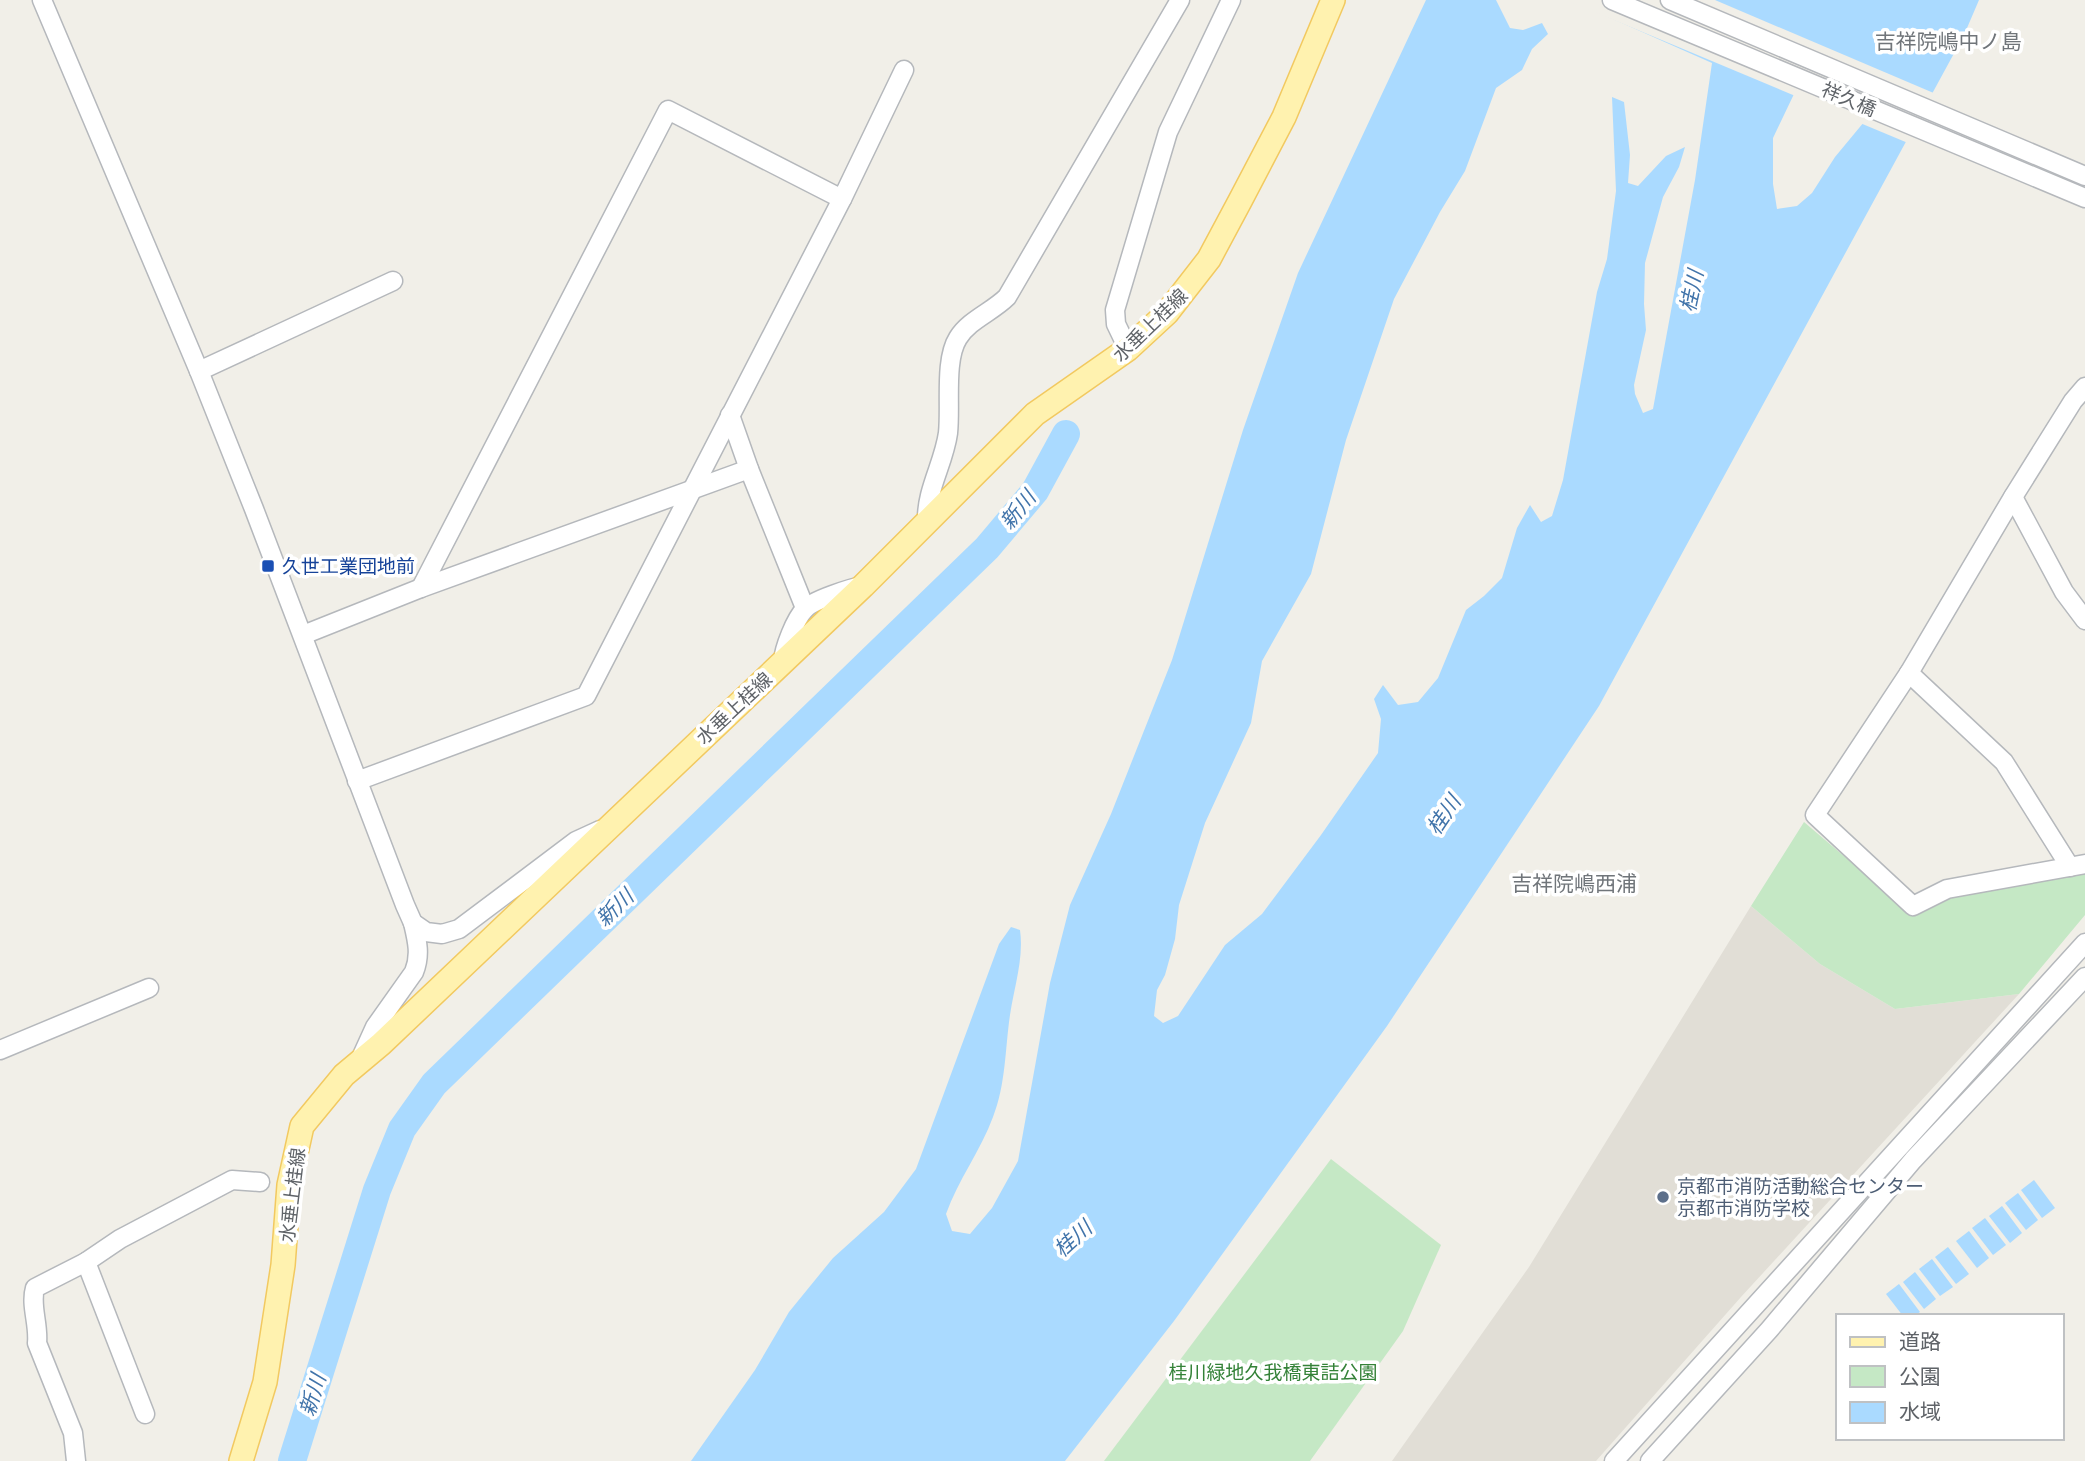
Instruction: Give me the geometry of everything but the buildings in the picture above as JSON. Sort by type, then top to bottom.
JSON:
[{"type":"main road","name":"水垂上桂線","points":[[241,1461],[265,1382],[284,1265],[289,1185],[302,1126],[344,1075],[381,1044],[863,586],[1035,414],[1128,349],[1167,313],[1209,259],[1284,117],[1334,0]]},
{"type":"street","points":[[42,0],[200,371],[413,923],[419,950],[414,972],[375,1027],[358,1063]]},
{"type":"street","points":[[927,521],[927,508],[948,434],[953,348],[966,328],[994,310],[1007,297],[1180,0]]},
{"type":"street","points":[[1128,349],[1116,324],[1115,310],[1168,132],[1231,0]]},
{"type":"street","name":"祥久橋","points":[[1612,0],[2085,198]]},
{"type":"street","name":"祥久橋","points":[[1670,0],[2085,176]]},
{"type":"street","points":[[357,781],[586,696],[842,199],[904,70]]},
{"type":"street","points":[[421,588],[668,110],[842,199]]},
{"type":"street","points":[[200,371],[393,281]]},
{"type":"street","points":[[1909,673],[2004,762],[2078,865],[1947,889],[1913,906],[1815,816],[1909,673],[2013,497],[2073,401],[2085,387]]},
{"type":"street","points":[[730,415],[805,608]]},
{"type":"street","points":[[303,635],[421,588],[749,469]]},
{"type":"street","points":[[2013,497],[2064,592],[2085,620]]},
{"type":"street","points":[[783,661],[784,649],[805,608],[847,589],[863,586]]},
{"type":"street","points":[[413,923],[431,934],[459,929],[576,841],[610,825]]},
{"type":"street","points":[[1614,1461],[2085,943]]},
{"type":"street","points":[[1650,1461],[1769,1330],[1913,1160],[2085,976]]},
{"type":"street","points":[[0,1050],[149,988]]},
{"type":"street","points":[[76,1461],[73,1433],[37,1343],[39,1328],[32,1297],[35,1288],[86,1262],[120,1239],[232,1180],[260,1182]]},
{"type":"street","points":[[86,1262],[145,1414]]},
{"type":"shaded area","points":[[1751,906],[1820,964],[1895,1009],[2019,994],[1741,1297],[1596,1461],[1392,1461],[1529,1267]]},
{"type":"green space","points":[[1804,822],[1913,915],[1956,895],[2085,872],[2085,915],[2019,994],[1895,1009],[1820,964],[1751,906]]},
{"type":"green space","name":"桂川緑地久我橋東詰公園","points":[[1331,1159],[1441,1245],[1403,1331],[1310,1461],[1104,1461]]},
{"type":"water","name":"桂川","points":[[1426,0],[1496,0],[1510,28],[1523,30],[1542,23],[1548,34],[1532,49],[1522,70],[1496,88],[1465,171],[1394,299],[1346,440],[1311,574],[1262,661],[1251,723],[1205,823],[1179,905],[1175,939],[1165,975],[1157,990],[1154,1016],[1163,1023],[1178,1016],[1225,945],[1262,914],[1378,753],[1381,719],[1374,699],[1383,685],[1398,705],[1418,702],[1438,678],[1466,610],[1502,578],[1517,528],[1530,505],[1541,522],[1552,516],[1563,480],[1597,292],[1607,259],[1616,191],[1612,97],[1624,102],[1630,155],[1628,183],[1638,186],[1666,156],[1685,147],[1679,167],[1663,197],[1645,263],[1646,330],[1634,385],[1643,413],[1653,409],[1695,180],[1712,63],[1570,0],[1979,0],[1964,35],[1599,706],[1387,1026],[1174,1321],[1065,1461],[691,1461],[755,1370],[789,1312],[833,1258],[884,1212],[916,1169],[999,944],[1011,927],[1020,930],[1021,952],[1000,1092],[988,1129],[946,1214],[952,1231],[970,1234],[992,1208],[1018,1161],[1050,983],[1070,905],[1111,814],[1172,660],[1243,430],[1298,273]],"holes":[[[1794,94],[1864,122],[1835,157],[1812,193],[1797,206],[1777,209],[1773,184],[1773,138]]]},
{"type":"water","points":[[2034,1180],[2055,1208],[2042,1218],[2021,1190]]},
{"type":"water","points":[[2018,1193],[2038,1220],[2026,1230],[2005,1203]]},
{"type":"water","points":[[2002,1206],[2022,1233],[2010,1243],[1989,1216]]},
{"type":"water","points":[[1985,1218],[2006,1245],[1993,1255],[1972,1228]]},
{"type":"water","points":[[1969,1231],[1989,1258],[1977,1268],[1956,1241]]},
{"type":"water","points":[[1948,1247],[1969,1274],[1956,1284],[1935,1257]]},
{"type":"water","points":[[1932,1259],[1953,1287],[1940,1296],[1919,1269]]},
{"type":"water","points":[[1915,1272],[1936,1299],[1924,1309],[1903,1282]]},
{"type":"water","points":[[1899,1284],[1920,1312],[1901,1314],[1886,1294]]},
{"type":"pier","points":[[1566,0],[1715,0],[1936,94],[1908,143]]},
{"type":"waterway","name":"新川","points":[[292,1461],[377,1190],[402,1129],[434,1084],[987,548],[1035,491],[1066,434]]},
{"type":"place","name":"久世工業団地前","points":[[268,566]]},
{"type":"place","name":"京都市消防活動総合センター 京都市消防学校","points":[[1663,1197]]},
{"type":"district","name":"吉祥院嶋中ノ島","points":[[1948,42]]},
{"type":"district","name":"吉祥院嶋西浦","points":[[1574,884]]}]
